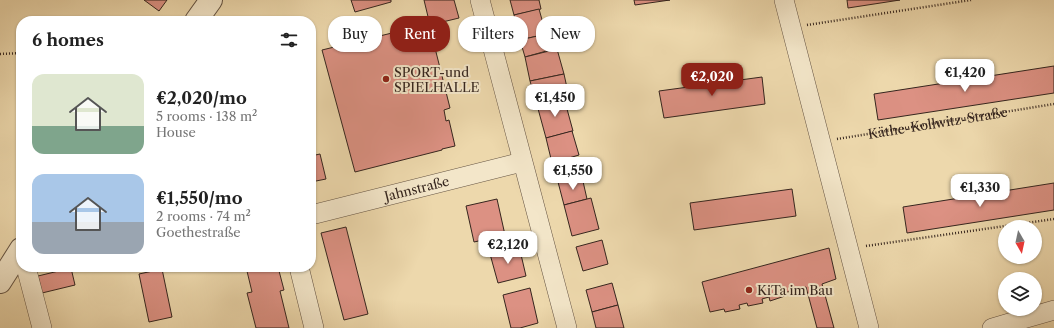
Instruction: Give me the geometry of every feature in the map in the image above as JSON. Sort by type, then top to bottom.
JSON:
[{"type":"street","points":[[200,16],[211,0]]},
{"type":"street","points":[[480,0],[566,328]]},
{"type":"street","points":[[784,0],[870,328]]},
{"type":"street","name":"Jahnstraße","points":[[316,214],[522,162]]},
{"type":"street","points":[[0,282],[16,257]]},
{"type":"street","points":[[27,272],[42,328]]},
{"type":"street","points":[[299,272],[314,328]]},
{"type":"street","points":[[992,328],[1054,310]]},
{"type":"path","points":[[791,27],[971,0]]},
{"type":"path","points":[[0,54],[16,53]]},
{"type":"path","name":"Käthe-Kollwitz-Straße","points":[[821,142],[1054,104]]},
{"type":"path","points":[[849,249],[1054,220]]},
{"type":"building","points":[[144,0],[167,0],[159,11]]},
{"type":"building","points":[[351,0],[391,0],[391,2],[355,12]]},
{"type":"building","points":[[424,0],[454,0],[458,18],[450,20],[450,16],[428,16]]},
{"type":"building","points":[[510,0],[539,0],[541,9],[514,15]]},
{"type":"building","points":[[634,0],[670,0],[635,5]]},
{"type":"building","points":[[847,0],[900,0],[848,8]]},
{"type":"building","points":[[539,9],[541,16],[536,16],[536,36],[528,38],[528,16],[514,15]]},
{"type":"building","name":"SPORT-und SPIELHALLE","points":[[390,33],[390,52],[436,52],[450,108],[444,110],[446,121],[449,120],[455,146],[355,172],[322,50],[328,49],[328,52],[382,52],[382,35]]},
{"type":"building","points":[[536,36],[536,52],[543,52],[525,57],[524,52],[528,52],[528,38]]},
{"type":"building","points":[[545,52],[558,52],[564,74],[530,81],[525,57]]},
{"type":"building","points":[[1054,66],[1054,93],[878,120],[874,94]]},
{"type":"building","points":[[564,74],[569,97],[537,105],[530,81]]},
{"type":"building","points":[[762,77],[765,104],[664,118],[659,91]]},
{"type":"building","points":[[564,98],[573,131],[546,138],[537,105]]},
{"type":"building","points":[[572,131],[579,155],[552,163],[546,138]]},
{"type":"building","points":[[320,154],[326,179],[316,181],[316,155]]},
{"type":"building","points":[[582,177],[587,199],[564,205],[558,182]]},
{"type":"building","points":[[1054,183],[1054,210],[907,233],[903,207]]},
{"type":"building","points":[[792,189],[796,216],[694,230],[690,203]]},
{"type":"building","points":[[591,198],[599,229],[572,236],[564,205]]},
{"type":"building","points":[[497,199],[505,235],[474,242],[466,206]]},
{"type":"building","points":[[346,227],[368,314],[344,320],[321,233]]},
{"type":"building","points":[[602,240],[608,264],[583,271],[576,247]]},
{"type":"building","points":[[519,246],[526,276],[498,283],[490,254]]},
{"type":"building","name":"KiTa im Bau","points":[[829,248],[836,279],[822,284],[834,328],[817,328],[806,287],[784,293],[785,296],[770,301],[769,297],[762,299],[763,303],[748,306],[747,303],[739,305],[740,309],[725,312],[724,309],[710,312],[702,282]]},
{"type":"building","points":[[54,272],[72,272],[75,285],[42,293],[38,276]]},
{"type":"building","points":[[148,272],[163,272],[172,317],[149,322],[139,274]]},
{"type":"building","points":[[247,272],[279,272],[284,290],[280,291],[289,328],[256,328],[247,293],[252,292]]},
{"type":"building","points":[[612,283],[618,305],[592,312],[586,290]]},
{"type":"building","points":[[530,288],[538,323],[520,328],[511,328],[503,295]]},
{"type":"building","points":[[618,305],[624,328],[596,328],[592,312]]},
{"type":"place","name":"SPORT-und SPIELHALLE","points":[[386,79]]},
{"type":"place","name":"KiTa im Bau","points":[[749,290]]}]
